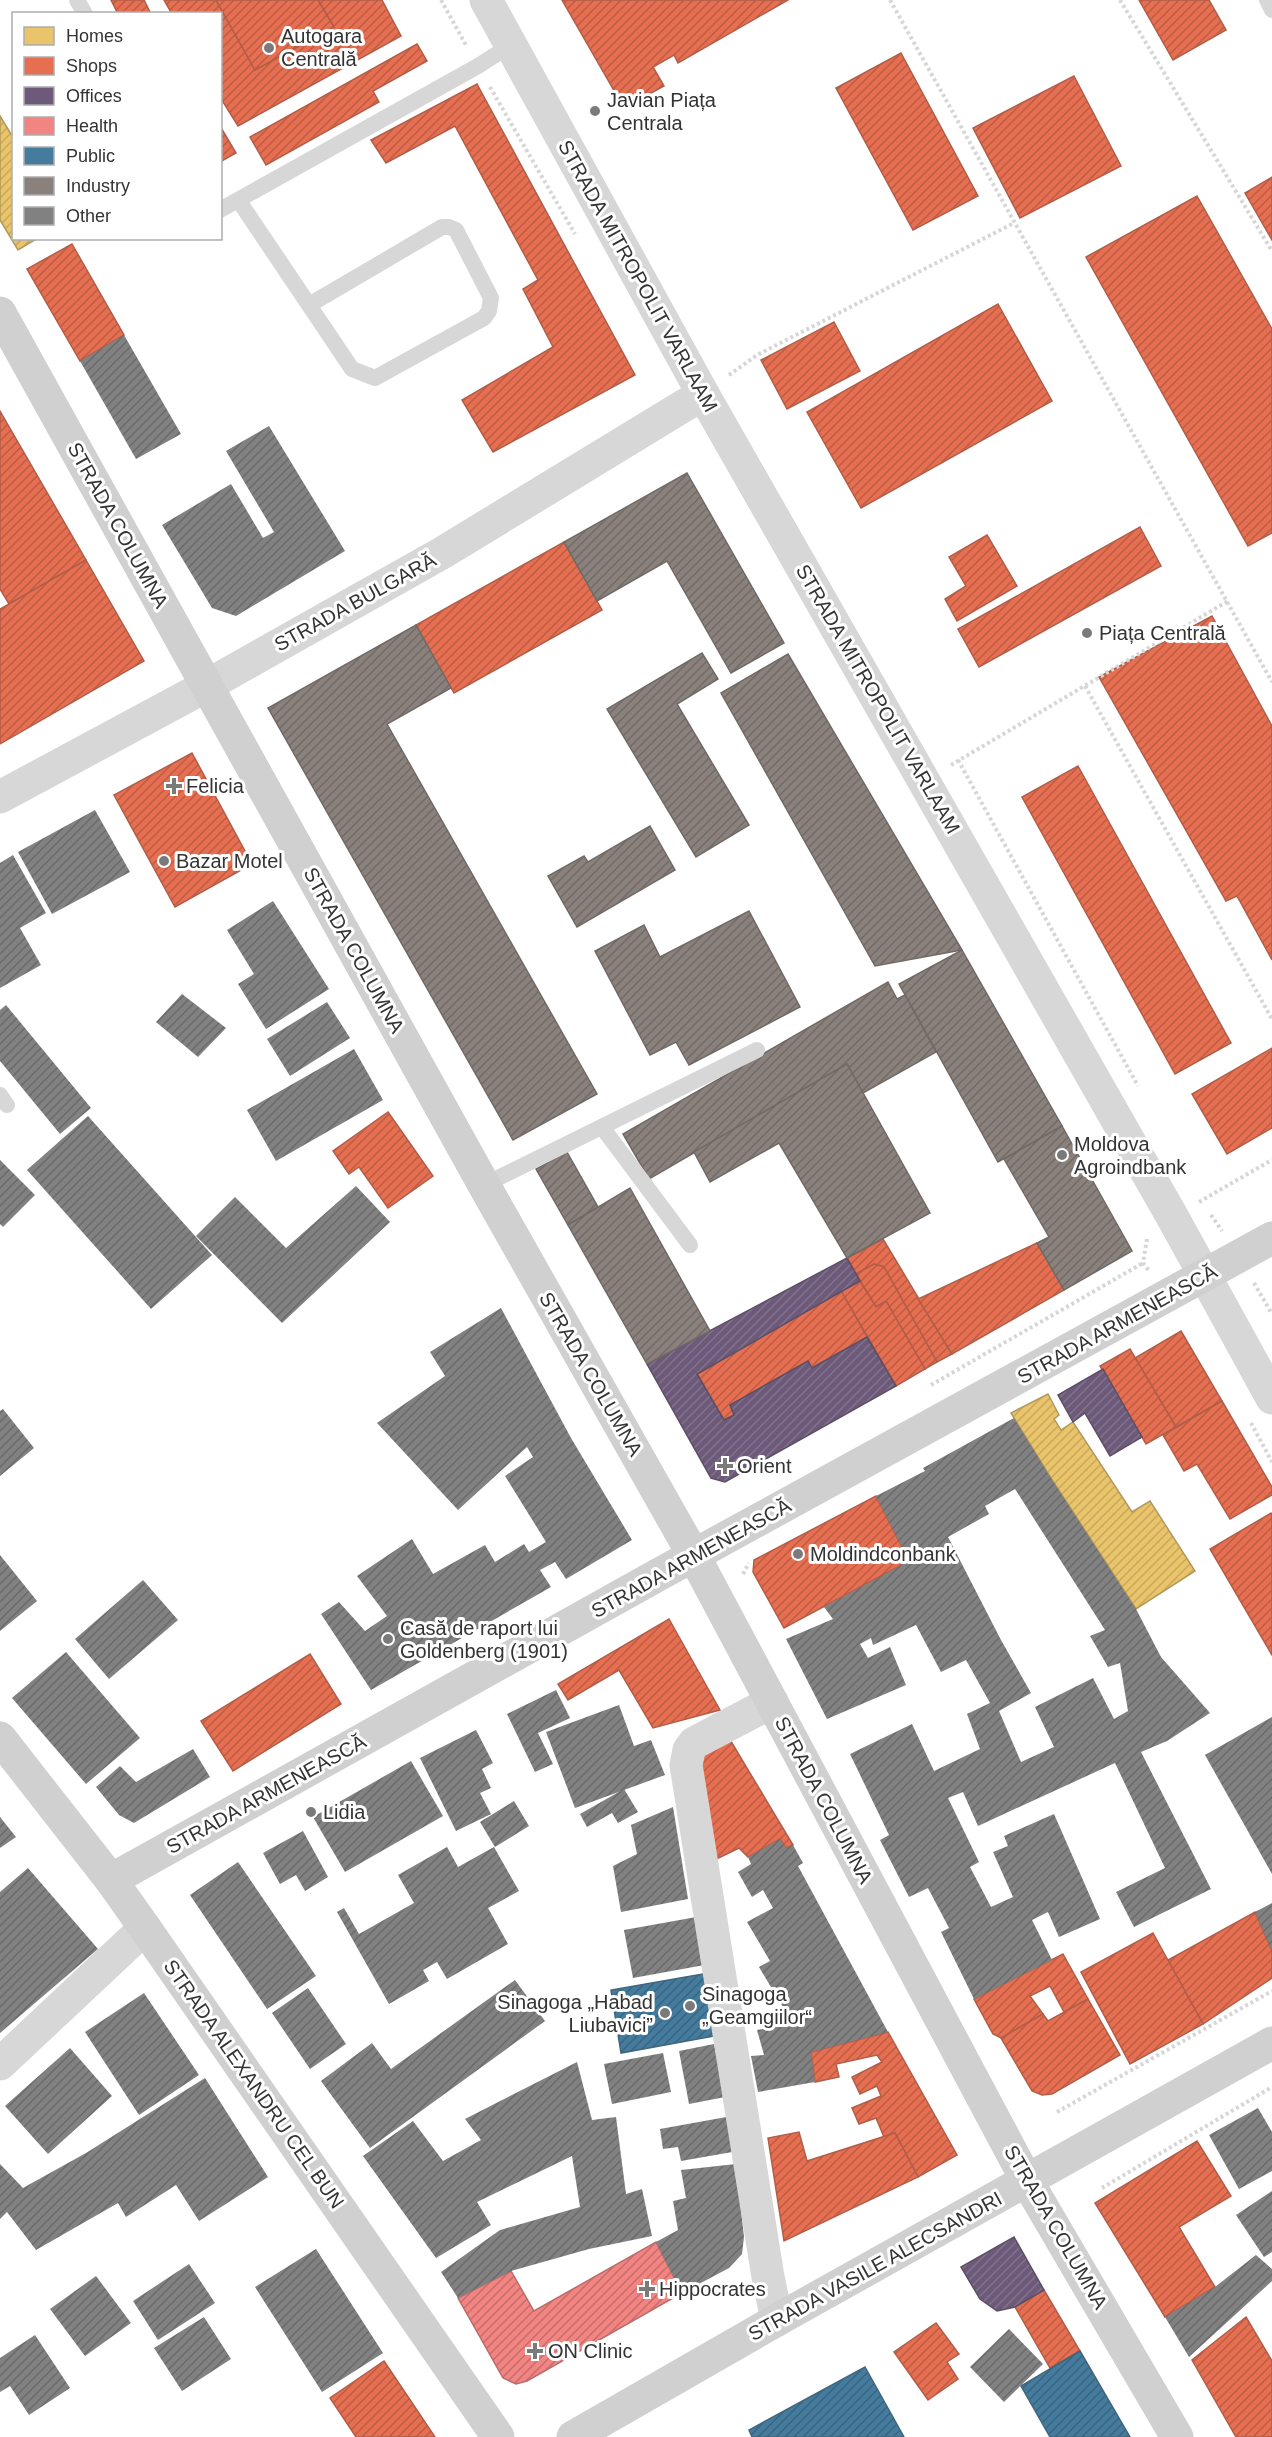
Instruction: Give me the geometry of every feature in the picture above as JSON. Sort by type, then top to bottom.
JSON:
[{"type":"main road","name":"STRADA COLUMNA","points":[[0,313],[484,1185],[694,1556],[1027,2181],[1178,2437]]},
{"type":"main road","name":"STRADA ARMENEASCĂ","points":[[111,1880],[1272,1238]]},
{"type":"main road","name":"STRADA ALEXANDRU CEL BUN","points":[[0,1738],[111,1880],[498,2437]]},
{"type":"main road","name":"STRADA VASILE ALECSANDRI","points":[[573,2437],[1272,2043]]},
{"type":"street","name":"STRADA MITROPOLIT VARLAAM","points":[[486,0],[703,394],[925,780],[1206,1276],[1272,1398]]},
{"type":"street","name":"STRADA BULGARĂ","points":[[0,797],[208,685],[442,553],[703,394]]},
{"type":"street","points":[[772,1702],[694,1743],[689,1750],[686,1765],[766,2266],[777,2320]]},
{"type":"street","points":[[0,2064],[145,1928]]},
{"type":"lane","points":[[1267,0],[1272,10]]},
{"type":"lane","points":[[222,209],[478,66],[511,45]]},
{"type":"lane","points":[[239,201],[352,369],[375,378],[484,318],[489,310],[491,298],[456,230],[442,227],[309,305]]},
{"type":"lane","points":[[484,1185],[757,1050]]},
{"type":"lane","points":[[602,1127],[690,1245]]},
{"type":"path","points":[[890,0],[1272,682]]},
{"type":"path","points":[[1120,0],[1272,251]]},
{"type":"path","points":[[703,394],[757,355],[1014,223]]},
{"type":"path","points":[[925,780],[1228,601]]},
{"type":"path","points":[[1085,686],[1272,1019]]},
{"type":"path","points":[[958,760],[1143,1096]]},
{"type":"path","points":[[1148,1240],[1173,1218],[1272,1160]]},
{"type":"path","points":[[1201,1200],[1239,1257],[1272,1314]]},
{"type":"path","points":[[1057,2112],[1272,1991]]},
{"type":"path","points":[[1102,2188],[1272,2087]]},
{"type":"building: Homes","points":[[0,116],[12,136],[12,240],[0,220]]},
{"type":"building: Homes","points":[[12,240],[35,240],[18,250]]},
{"type":"building: Homes","points":[[1048,1394],[1059,1415],[1054,1419],[1061,1430],[1073,1422],[1132,1512],[1150,1501],[1195,1571],[1136,1609],[1011,1413]]},
{"type":"building: Shops","points":[[111,0],[144,0],[150,12],[117,12]]},
{"type":"building: Shops","points":[[164,0],[216,0],[255,70],[334,27],[318,0],[382,0],[401,36],[238,126],[222,100],[222,12],[171,12]]},
{"type":"building: Shops","name":"Autogara Centrală","points":[[216,0],[318,0],[334,27],[255,70]]},
{"type":"building: Shops","points":[[562,0],[788,0],[678,63],[674,55],[653,67],[664,86],[624,108]]},
{"type":"building: Shops","points":[[1139,0],[1209,0],[1226,30],[1173,60]]},
{"type":"building: Shops","points":[[417,44],[427,61],[373,91],[379,102],[266,165],[250,137]]},
{"type":"building: Shops","points":[[901,53],[978,196],[913,230],[836,88]]},
{"type":"building: Shops","points":[[1074,76],[1121,166],[1020,218],[973,128]]},
{"type":"building: Shops","points":[[477,84],[635,375],[493,452],[462,400],[553,347],[523,289],[538,280],[455,126],[386,163],[371,140]]},
{"type":"building: Shops","points":[[222,129],[236,153],[222,161]]},
{"type":"building: Shops","points":[[1272,177],[1272,240],[1245,193]]},
{"type":"building: Shops","points":[[1197,196],[1272,329],[1272,533],[1248,546],[1086,257]]},
{"type":"building: Shops","points":[[72,244],[124,335],[80,361],[27,269]]},
{"type":"building: Shops","points":[[998,304],[1052,401],[861,508],[807,412]]},
{"type":"building: Shops","points":[[834,322],[860,371],[787,409],[761,360]]},
{"type":"building: Shops","points":[[0,411],[86,560],[9,604],[0,589]]},
{"type":"building: Shops","points":[[1140,527],[1161,566],[979,667],[958,629]]},
{"type":"building: Shops","points":[[987,535],[1017,586],[957,621],[945,599],[966,586],[949,557]]},
{"type":"building: Shops","points":[[564,542],[602,610],[454,693],[416,625]]},
{"type":"building: Shops","points":[[86,560],[144,661],[0,744],[0,609]]},
{"type":"building: Shops","points":[[1212,616],[1272,726],[1272,960],[1237,896],[1226,901],[1099,677]]},
{"type":"building: Shops","points":[[192,753],[252,864],[175,907],[114,795]]},
{"type":"building: Shops","points":[[1078,766],[1231,1043],[1175,1074],[1022,797]]},
{"type":"building: Shops","points":[[1272,1048],[1272,1128],[1227,1154],[1192,1094]]},
{"type":"building: Shops","points":[[388,1112],[433,1176],[388,1208],[359,1167],[349,1174],[333,1151]]},
{"type":"building: Shops","points":[[883,1239],[952,1354],[937,1362],[884,1267],[874,1264],[856,1274],[847,1258]]},
{"type":"building: Shops","points":[[1037,1243],[1064,1290],[952,1354],[918,1299]]},
{"type":"building: Shops","points":[[874,1264],[884,1267],[937,1362],[925,1369],[886,1301],[876,1307],[856,1274]]},
{"type":"building: Shops","points":[[860,1281],[876,1307],[886,1301],[925,1369],[896,1386],[841,1291]]},
{"type":"building: Shops","points":[[841,1291],[867,1337],[812,1368],[808,1361],[730,1405],[734,1415],[724,1420],[697,1374]]},
{"type":"building: Shops","points":[[1181,1331],[1222,1401],[1176,1427],[1135,1358]]},
{"type":"building: Shops","points":[[1130,1349],[1176,1427],[1146,1444],[1100,1366]]},
{"type":"building: Shops","points":[[1222,1401],[1272,1487],[1272,1495],[1230,1519],[1197,1464],[1184,1471],[1163,1435]]},
{"type":"building: Shops","points":[[876,1496],[909,1561],[784,1628],[753,1572],[754,1560]]},
{"type":"building: Shops","points":[[1271,1513],[1272,1516],[1272,1655],[1210,1549]]},
{"type":"building: Shops","points":[[669,1619],[720,1710],[653,1728],[619,1670],[568,1700],[558,1684]]},
{"type":"building: Shops","points":[[310,1654],[341,1704],[233,1771],[201,1721]]},
{"type":"building: Shops","points":[[729,1738],[793,1845],[786,1848],[780,1839],[748,1857],[739,1848],[708,1863],[694,1756]]},
{"type":"building: Shops","points":[[1255,1912],[1272,1951],[1272,1978],[1203,2024],[1168,1960]]},
{"type":"building: Shops","points":[[1153,1933],[1203,2024],[1130,2064],[1081,1972]]},
{"type":"building: Shops","points":[[1063,1954],[1088,1999],[1064,2012],[1050,1986],[1030,1996],[1043,2014],[1001,2038],[993,2034],[974,1999]]},
{"type":"building: Shops","points":[[1088,1999],[1120,2055],[1052,2094],[1042,2095],[1032,2091],[1001,2038],[1043,2014],[1048,2021]]},
{"type":"building: Shops","points":[[888,2032],[957,2155],[918,2177],[895,2133],[884,2137],[876,2118],[859,2124],[852,2108],[881,2096],[877,2086],[860,2094],[852,2077],[882,2062],[877,2055],[836,2064],[839,2077],[815,2082],[811,2052]]},
{"type":"building: Shops","points":[[799,2132],[807,2161],[895,2133],[918,2177],[784,2241],[768,2138]]},
{"type":"building: Shops","points":[[1197,2141],[1231,2196],[1179,2227],[1215,2287],[1165,2317],[1095,2203]]},
{"type":"building: Shops","points":[[1044,2290],[1080,2351],[1050,2368],[1015,2307]]},
{"type":"building: Shops","points":[[1246,2317],[1272,2361],[1272,2437],[1236,2437],[1192,2360]]},
{"type":"building: Shops","points":[[936,2323],[959,2354],[947,2362],[958,2379],[928,2400],[894,2352]]},
{"type":"building: Shops","points":[[384,2361],[435,2437],[356,2437],[330,2398]]},
{"type":"building: Offices","points":[[847,1258],[860,1281],[697,1374],[724,1420],[734,1415],[730,1405],[808,1361],[812,1368],[867,1337],[896,1386],[725,1482],[711,1478],[647,1364]]},
{"type":"building: Offices","points":[[1103,1369],[1142,1437],[1110,1456],[1085,1413],[1073,1422],[1058,1395]]},
{"type":"building: Offices","points":[[1014,2237],[1044,2290],[1015,2307],[997,2311],[980,2299],[961,2267]]},
{"type":"building: Health","points":[[656,2242],[682,2293],[527,2381],[516,2384],[503,2378],[458,2298],[511,2271],[534,2311]]},
{"type":"building: Public","name":"Sinagoga „Habad Liubavici”","points":[[708,1973],[720,2035],[621,2053],[611,1990]]},
{"type":"building: Public","points":[[1080,2351],[1130,2437],[1050,2437],[1021,2386]]},
{"type":"building: Public","points":[[865,2367],[904,2437],[752,2437],[749,2430]]},
{"type":"building: Industry","points":[[687,473],[784,643],[731,673],[667,561],[597,601],[564,542]]},
{"type":"building: Industry","points":[[416,625],[451,688],[387,724],[597,1094],[513,1140],[268,708]]},
{"type":"building: Industry","points":[[702,653],[718,679],[677,704],[749,825],[696,857],[607,709]]},
{"type":"building: Industry","points":[[788,654],[962,950],[875,966],[721,693]]},
{"type":"building: Industry","points":[[650,826],[675,870],[577,927],[548,876],[584,856],[588,862]]},
{"type":"building: Industry","points":[[749,911],[800,1007],[689,1065],[676,1042],[650,1055],[595,951],[644,925],[660,957]]},
{"type":"building: Industry","points":[[962,950],[1062,1126],[998,1162],[899,984]]},
{"type":"building: Industry","points":[[888,982],[897,999],[905,995],[936,1052],[863,1093],[847,1064],[649,1179],[623,1134]]},
{"type":"building: Industry","points":[[847,1064],[930,1213],[847,1258],[779,1143],[710,1182],[694,1152]]},
{"type":"building: Industry","points":[[1062,1126],[1132,1251],[1064,1290],[1037,1243],[1049,1237],[1004,1159]]},
{"type":"building: Industry","points":[[567,1152],[598,1207],[568,1225],[536,1169]]},
{"type":"building: Industry","points":[[630,1188],[710,1331],[647,1364],[568,1225]]},
{"type":"building: Other","points":[[124,335],[181,434],[136,459],[80,361]]},
{"type":"building: Other","points":[[269,426],[345,551],[236,616],[212,608],[162,525],[231,484],[263,538],[274,532],[226,451]]},
{"type":"building: Other","points":[[95,810],[130,872],[52,914],[18,852]]},
{"type":"building: Other","points":[[13,855],[46,913],[20,928],[41,965],[0,988],[0,863]]},
{"type":"building: Other","points":[[273,901],[329,989],[266,1029],[238,984],[254,974],[227,930]]},
{"type":"building: Other","points":[[182,994],[226,1028],[198,1057],[156,1022]]},
{"type":"building: Other","points":[[327,1002],[350,1038],[290,1076],[267,1039]]},
{"type":"building: Other","points":[[6,1005],[91,1108],[60,1134],[0,1061],[0,1010]]},
{"type":"building: Other","points":[[354,1049],[383,1100],[276,1161],[247,1110]]},
{"type":"building: Other","points":[[88,1116],[212,1255],[151,1309],[27,1170]]},
{"type":"building: Other","points":[[0,1160],[35,1195],[3,1227],[0,1224]]},
{"type":"building: Other","points":[[356,1186],[390,1222],[282,1323],[196,1236],[235,1197],[286,1248]]},
{"type":"building: Other","points":[[501,1308],[571,1438],[632,1540],[566,1579],[555,1562],[540,1570],[551,1587],[371,1690],[321,1614],[339,1602],[365,1631],[387,1616],[357,1576],[412,1539],[433,1574],[485,1545],[495,1562],[524,1544],[529,1552],[546,1542],[505,1476],[533,1457],[527,1447],[458,1510],[377,1423],[445,1376],[430,1352]]},
{"type":"building: Other","points":[[3,1409],[34,1448],[0,1476],[0,1411]]},
{"type":"building: Other","points":[[1014,1418],[1136,1609],[1161,1657],[1210,1713],[1167,1741],[1141,1752],[1211,1889],[1134,1927],[1116,1892],[1165,1868],[1115,1763],[978,1826],[963,1792],[948,1798],[979,1862],[970,1867],[991,1907],[1013,1897],[993,1852],[1008,1846],[1004,1836],[1054,1814],[1100,1919],[1059,1937],[1048,1912],[1032,1920],[1052,1960],[974,1999],[941,1932],[949,1928],[928,1888],[909,1897],[880,1840],[889,1835],[850,1754],[912,1724],[934,1771],[980,1749],[967,1714],[990,1703],[966,1660],[941,1672],[916,1625],[873,1645],[871,1638],[860,1644],[868,1658],[890,1647],[906,1685],[827,1719],[786,1639],[833,1619],[824,1607],[909,1561],[876,1496],[925,1471],[923,1468]],"holes":[[[1015,1489],[1105,1630],[1090,1636],[1108,1667],[1120,1663],[1128,1711],[1114,1719],[1093,1678],[1035,1707],[1054,1747],[1021,1762],[999,1711],[1031,1693],[948,1537],[989,1514],[985,1506]]]},
{"type":"building: Other","points":[[0,1555],[37,1601],[0,1631]]},
{"type":"building: Other","points":[[143,1580],[178,1620],[109,1679],[75,1639]]},
{"type":"building: Other","points":[[66,1652],[140,1738],[86,1784],[12,1698]]},
{"type":"building: Other","points":[[556,1690],[570,1718],[538,1733],[553,1764],[535,1772],[507,1714]]},
{"type":"building: Other","points":[[619,1705],[634,1746],[651,1740],[665,1775],[575,1808],[546,1732]]},
{"type":"building: Other","points":[[1272,1717],[1272,1874],[1205,1755]]},
{"type":"building: Other","points":[[476,1730],[493,1763],[482,1769],[491,1788],[480,1793],[491,1814],[456,1831],[420,1758]]},
{"type":"building: Other","points":[[193,1749],[210,1777],[134,1823],[119,1815],[96,1787],[120,1766],[136,1782]]},
{"type":"building: Other","points":[[411,1761],[443,1816],[345,1872],[313,1817]]},
{"type":"building: Other","points":[[624,1789],[638,1812],[618,1823],[612,1813],[587,1827],[580,1814]]},
{"type":"building: Other","points":[[514,1801],[529,1826],[495,1847],[480,1822]]},
{"type":"building: Other","points":[[673,1807],[688,1899],[621,1912],[613,1866],[637,1854],[631,1825]]},
{"type":"building: Other","points":[[0,1817],[16,1837],[0,1848]]},
{"type":"building: Other","points":[[303,1831],[328,1877],[305,1891],[296,1875],[280,1884],[263,1853]]},
{"type":"building: Other","points":[[780,1839],[786,1848],[793,1845],[803,1863],[798,1866],[888,2032],[811,2052],[815,2082],[758,2092],[751,2056],[764,2055],[757,2030],[793,2024],[759,1967],[770,1961],[747,1922],[773,1908],[763,1890],[752,1897],[738,1872],[751,1864],[748,1857]]},
{"type":"building: Other","points":[[447,1847],[458,1867],[494,1847],[519,1891],[488,1908],[508,1944],[447,1979],[437,1962],[423,1970],[429,1981],[389,2004],[337,1912],[344,1908],[359,1934],[414,1903],[398,1875]]},
{"type":"building: Other","points":[[238,1862],[316,1976],[267,2009],[190,1895]]},
{"type":"building: Other","points":[[28,1868],[98,1949],[0,2033],[0,1892]]},
{"type":"building: Other","points":[[1272,1903],[1272,1951],[1255,1912]]},
{"type":"building: Other","points":[[702,1916],[710,1964],[633,1978],[624,1930]]},
{"type":"building: Other","points":[[515,1980],[545,2021],[370,2148],[321,2081],[372,2043],[391,2069]]},
{"type":"building: Other","points":[[308,1988],[346,2044],[310,2069],[272,2013]]},
{"type":"building: Other","points":[[144,1993],[199,2075],[139,2115],[85,2032]]},
{"type":"building: Other","points":[[714,2044],[725,2097],[689,2104],[679,2051]]},
{"type":"building: Other","points":[[70,2048],[112,2096],[48,2154],[5,2106]]},
{"type":"building: Other","points":[[663,2053],[671,2092],[612,2104],[604,2064]]},
{"type":"building: Other","points":[[577,2062],[592,2120],[616,2117],[626,2194],[642,2189],[652,2236],[589,2249],[511,2271],[458,2298],[441,2272],[500,2230],[580,2207],[572,2156],[477,2202],[491,2225],[436,2258],[363,2156],[413,2121],[443,2161],[481,2140],[465,2119]]},
{"type":"building: Other","points":[[205,2078],[268,2177],[199,2221],[176,2185],[126,2217],[118,2203],[36,2250],[7,2212],[0,2219],[0,2164],[23,2188],[86,2153]]},
{"type":"building: Other","points":[[1258,2108],[1272,2132],[1272,2171],[1239,2189],[1209,2135]]},
{"type":"building: Other","points":[[732,2116],[738,2151],[681,2161],[678,2147],[663,2149],[660,2129]]},
{"type":"building: Other","points":[[736,2164],[744,2237],[742,2254],[729,2268],[682,2293],[656,2242],[678,2230],[673,2201],[686,2198],[681,2170]]},
{"type":"building: Other","points":[[1272,2191],[1272,2252],[1264,2257],[1236,2215]]},
{"type":"building: Other","points":[[316,2249],[383,2353],[322,2392],[255,2287]]},
{"type":"building: Other","points":[[1256,2255],[1272,2269],[1272,2281],[1189,2357],[1165,2317],[1215,2287]]},
{"type":"building: Other","points":[[189,2264],[215,2303],[158,2340],[133,2301]]},
{"type":"building: Other","points":[[96,2276],[131,2323],[85,2356],[50,2309]]},
{"type":"building: Other","points":[[204,2317],[231,2359],[182,2391],[154,2348]]},
{"type":"building: Other","points":[[1009,2329],[1043,2364],[1004,2402],[970,2367]]},
{"type":"building: Other","points":[[35,2335],[70,2388],[29,2415],[10,2386],[0,2392],[0,2358]]},
{"type":"place","name":"Autogara Centrală","points":[[269,48]]},
{"type":"place","name":"Javian Piața Centrala","points":[[595,111]]},
{"type":"place","name":"Piața Centrală","points":[[1087,633]]},
{"type":"place","name":"Felicia","points":[[174,786]]},
{"type":"place","name":"Bazar Motel","points":[[164,861]]},
{"type":"place","name":"Moldova Agroindbank","points":[[1062,1155]]},
{"type":"place","name":"Orient","points":[[725,1466]]},
{"type":"place","name":"Moldindconbank","points":[[798,1554]]},
{"type":"place","name":"Casă de raport lui Goldenberg (1901)","points":[[388,1639]]},
{"type":"place","name":"Lidia","points":[[311,1812]]},
{"type":"place","name":"Sinagoga „Geamgiilor“","points":[[690,2006]]},
{"type":"place","name":"Sinagoga „Habad Liubavici”","points":[[665,2013]]},
{"type":"place","name":"Hippocrates","points":[[647,2289]]},
{"type":"place","name":"ON Clinic","points":[[535,2351]]}]
